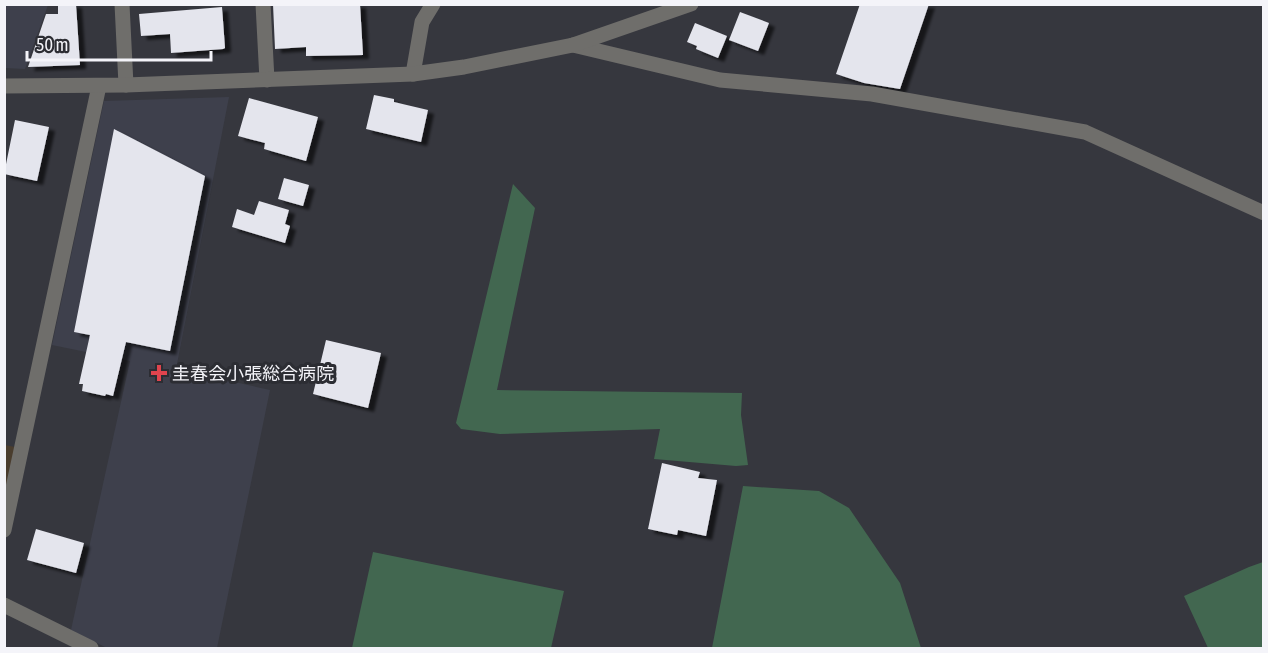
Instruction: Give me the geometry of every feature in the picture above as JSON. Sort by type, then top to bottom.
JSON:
[{"type":"street","points":[[122,4],[126,85]]},
{"type":"street","points":[[264,4],[267,80]]},
{"type":"street","points":[[413,74],[422,22],[433,4]]},
{"type":"street","points":[[4,86],[99,86],[413,74],[464,67],[573,45],[691,4]]},
{"type":"street","points":[[573,45],[720,80],[872,94],[1085,132],[1263,213]]},
{"type":"street","points":[[4,530],[99,86]]},
{"type":"street","points":[[4,605],[91,648]]},
{"type":"shaded area","points":[[5,4],[48,5],[25,69],[5,68]]},
{"type":"shaded area","name":"圭春会小張総合病院","points":[[229,97],[176,369],[270,390],[217,648],[107,648],[71,630],[130,361],[52,345],[104,101]]},
{"type":"shaded area","points":[[5,445],[15,447],[5,494]]},
{"type":"green space","points":[[513,184],[535,208],[497,390],[742,393],[741,415],[748,465],[654,459],[660,429],[500,434],[461,429],[456,423]]},
{"type":"green space","points":[[743,486],[819,491],[849,508],[900,583],[921,648],[712,648]]},
{"type":"green space","points":[[373,552],[564,591],[551,648],[352,648]]},
{"type":"green space","points":[[1263,562],[1263,648],[1208,648],[1184,596]]},
{"type":"building","points":[[58,4],[76,4],[80,65],[28,67],[46,14],[58,14]]},
{"type":"building","points":[[273,4],[360,4],[363,55],[306,56],[306,47],[275,49]]},
{"type":"building","points":[[860,4],[929,4],[900,89],[864,83],[836,74]]},
{"type":"building","points":[[222,7],[225,48],[223,49],[171,53],[170,34],[141,36],[139,14]]},
{"type":"building","points":[[740,12],[769,23],[758,51],[729,40]]},
{"type":"building","points":[[695,23],[727,36],[718,58],[696,49],[697,46],[687,42]]},
{"type":"building","points":[[374,95],[428,110],[421,142],[366,129]]},
{"type":"building","points":[[249,98],[318,117],[306,161],[264,149],[265,143],[238,136]]},
{"type":"building","points":[[15,120],[49,127],[37,181],[4,174]]},
{"type":"building","points":[[114,129],[205,176],[170,351],[126,342],[113,396],[106,394],[105,396],[82,391],[83,384],[79,384],[90,335],[74,332]]},
{"type":"building","points":[[284,178],[309,185],[303,206],[278,199]]},
{"type":"building","points":[[259,201],[289,210],[285,224],[290,226],[285,243],[232,227],[237,209],[254,215]]},
{"type":"building","points":[[326,340],[381,353],[368,408],[313,394]]},
{"type":"building","points":[[662,463],[700,472],[698,478],[717,480],[706,536],[678,530],[677,535],[648,529]]},
{"type":"building","points":[[36,529],[84,543],[76,573],[27,560]]},
{"type":"place","name":"圭春会小張総合病院","points":[[159,373]]}]
